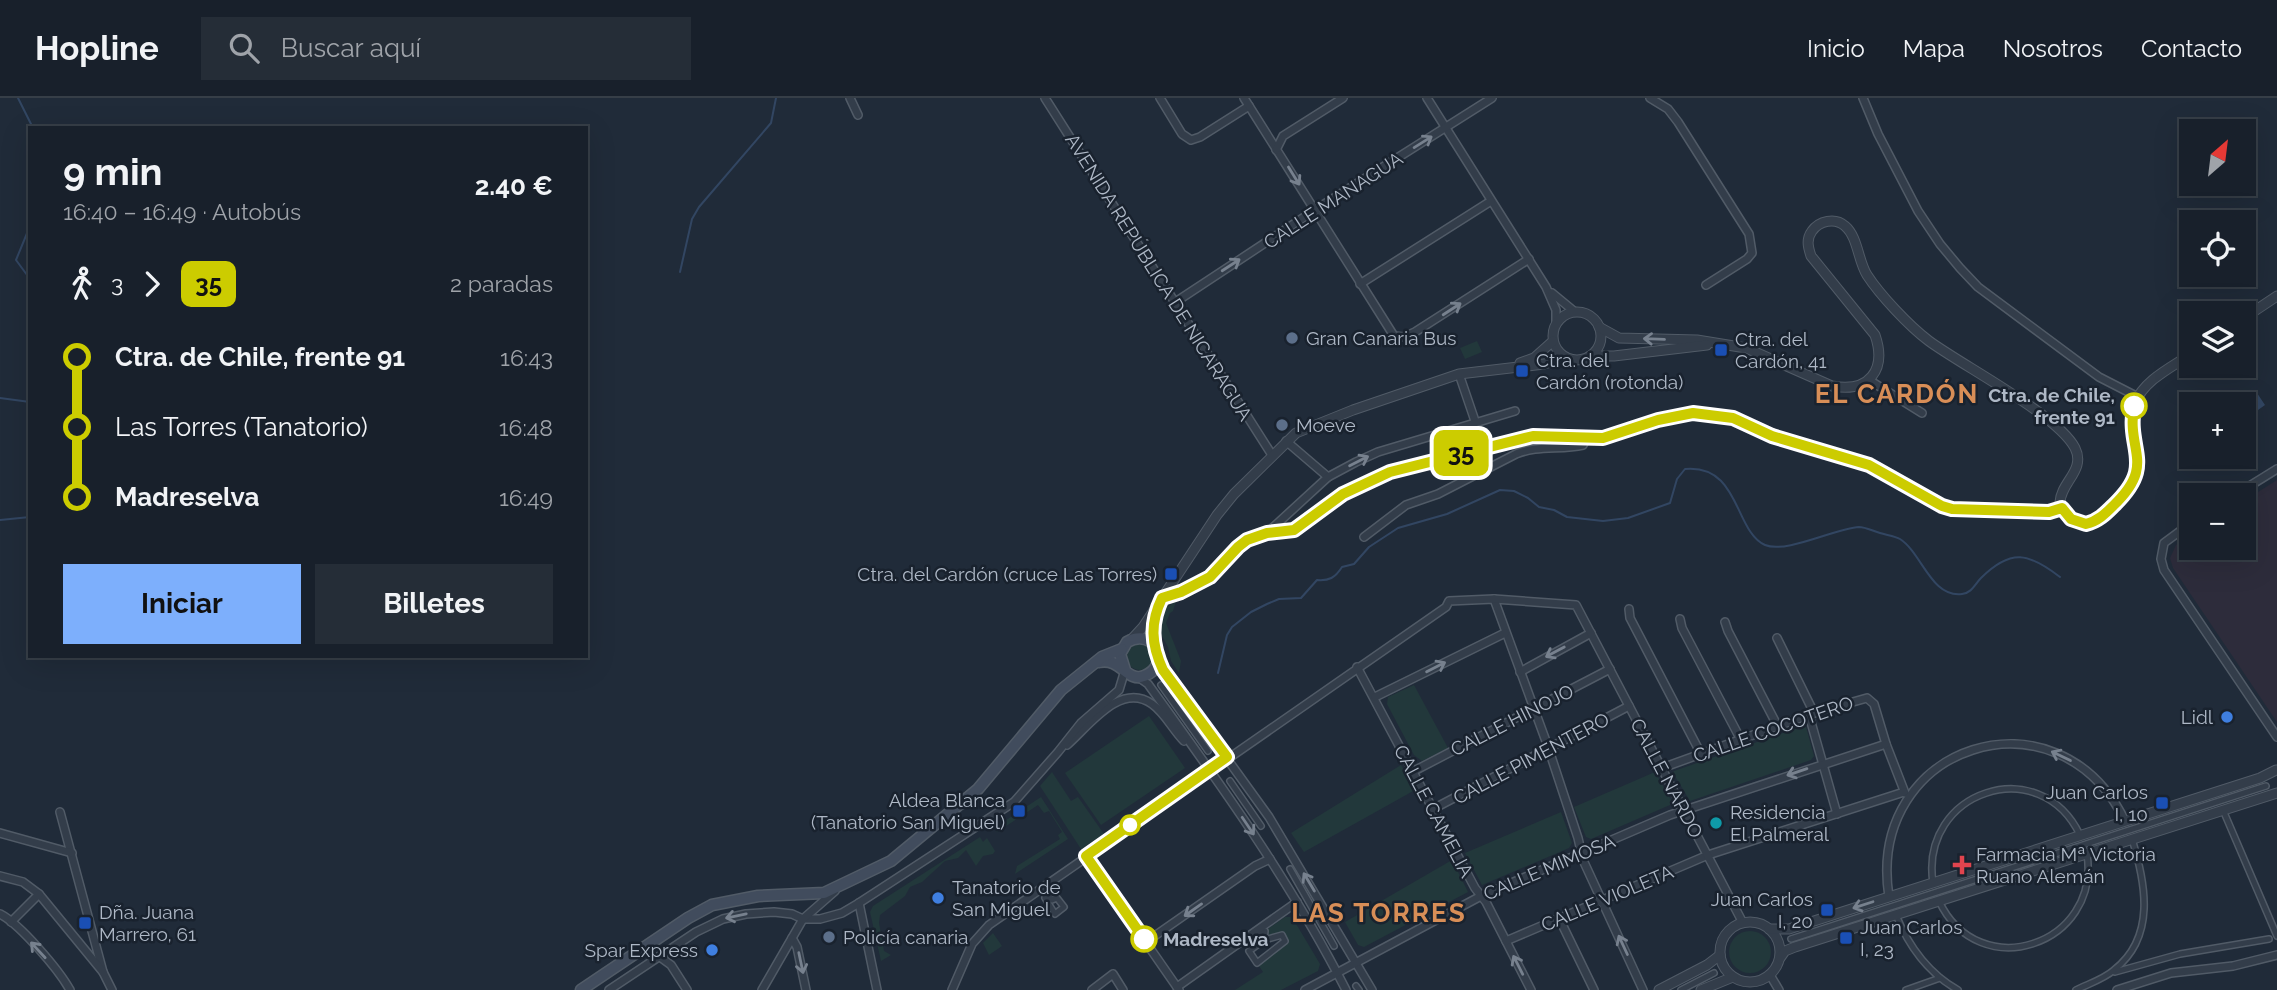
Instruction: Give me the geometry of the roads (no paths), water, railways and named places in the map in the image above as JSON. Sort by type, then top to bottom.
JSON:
[{"type":"main road","points":[[1092,665],[1109,661],[1118,664],[1125,670],[1138,677],[1154,670],[1158,659],[1156,647],[1147,639],[1130,640],[1122,649],[1120,659],[1125,670]]},
{"type":"main road","points":[[581,990],[688,918],[712,905],[758,896],[817,895],[840,887],[891,861],[961,805],[994,771],[1060,690],[1111,652],[1122,649]]},
{"type":"street","points":[[850,98],[858,115]]},
{"type":"street","name":"AVENIDA REPÚBLICA DE NICARAGUA","points":[[1045,98],[1272,455]]},
{"type":"street","points":[[1160,98],[1182,134],[1191,140],[1249,106]]},
{"type":"street","points":[[1244,98],[1392,334],[1404,337],[1415,332],[1529,259]]},
{"type":"street","points":[[1276,150],[1283,136],[1343,98]]},
{"type":"street","points":[[1427,98],[1529,259],[1556,310],[1553,341],[1534,358],[1513,367]]},
{"type":"street","name":"CALLE MANAGUA","points":[[1174,303],[1492,98]]},
{"type":"street","points":[[1650,98],[1668,109],[1678,122],[1749,234],[1752,253],[1747,259],[1706,285]]},
{"type":"street","points":[[1863,98],[1878,134],[1918,211],[1960,268],[1978,287],[2099,377],[2138,397]]},
{"type":"street","points":[[1360,284],[1491,201]]},
{"type":"street","points":[[1546,287],[1575,312],[1590,316],[1599,327],[1619,338],[1697,340],[1746,348],[1832,386],[1847,389],[1860,387],[1869,380],[1879,363],[1880,351],[1875,335],[1811,256],[1808,246],[1809,234],[1816,226],[1825,222],[1836,222],[1845,226],[1852,237],[1867,274],[1909,324],[2033,410],[2071,442],[2077,451],[2077,464],[2075,473],[2061,494],[2062,508],[2077,522],[2092,523],[2118,502],[2132,484],[2138,466],[2133,415],[2138,397],[2146,385],[2179,362]]},
{"type":"street","points":[[2256,310],[2277,296]]},
{"type":"street","points":[[1556,324],[1561,318],[1575,312]]},
{"type":"street","points":[[1590,356],[1600,343],[1599,327]]},
{"type":"street","points":[[1553,341],[1560,354],[1578,360],[1590,356],[1626,355],[1712,344]]},
{"type":"street","points":[[1130,640],[1143,627],[1217,515],[1234,494],[1286,441],[1309,426],[1459,374],[1544,364],[1566,358]]},
{"type":"street","points":[[1459,374],[1475,421]]},
{"type":"street","points":[[1869,380],[1922,412]]},
{"type":"street","points":[[1267,533],[1328,477],[1378,452],[1515,411]]},
{"type":"street","points":[[1162,598],[1181,592],[1210,577],[1242,543],[1267,533],[1294,530],[1343,494],[1390,472],[1533,436],[1603,438],[1693,413],[1733,418],[1772,436],[1869,465],[1952,509],[2049,512],[2062,508]]},
{"type":"street","points":[[1364,537],[1406,505],[1438,494],[1529,448],[1572,447],[1583,445],[1586,439]]},
{"type":"street","points":[[1286,441],[1328,477]]},
{"type":"street","points":[[2254,483],[2277,469]]},
{"type":"street","points":[[2179,532],[2164,543],[2161,559],[2164,570],[2277,737]]},
{"type":"street","points":[[1156,647],[1152,623],[1162,598]]},
{"type":"street","points":[[952,990],[972,944],[982,931],[1209,769],[1446,607],[1450,601],[1494,599],[1582,855],[1643,990]]},
{"type":"street","name":"CALLE NARDO","points":[[1494,599],[1576,605],[1743,923]]},
{"type":"street","points":[[1629,609],[1630,618],[1701,754]]},
{"type":"street","points":[[1680,619],[1682,628],[1741,740]]},
{"type":"street","points":[[1725,622],[1778,727]]},
{"type":"street","points":[[1375,697],[1505,633]]},
{"type":"street","points":[[1520,672],[1591,633]]},
{"type":"street","points":[[1777,638],[1812,714],[1822,764],[1837,814]]},
{"type":"street","points":[[1158,659],[1163,670],[1269,817],[1372,990]]},
{"type":"street","name":"CALLE CAMELIA","points":[[1357,667],[1531,990]]},
{"type":"street","name":"CALLE HINOJO","points":[[1414,771],[1610,669]]},
{"type":"street","points":[[609,990],[696,932],[723,919],[774,912],[792,914],[803,919],[820,919],[842,913],[859,903],[1014,802],[1081,723],[1119,690],[1125,670]]},
{"type":"street","points":[[1138,677],[1148,684],[1270,859],[1346,990]]},
{"type":"street","points":[[1161,685],[1209,751]]},
{"type":"street","name":"CALLE COCOTERO","points":[[1662,768],[1863,697],[1869,698],[1874,704],[1906,794]]},
{"type":"street","points":[[1058,752],[1098,715],[1117,702],[1132,698],[1152,703],[1182,739],[1194,749]]},
{"type":"street","name":"CALLE PIMENTERO","points":[[1433,809],[1629,706]]},
{"type":"street","name":"CALLE MIMOSA","points":[[1305,990],[1481,896],[1582,855],[1670,815],[1886,744]]},
{"type":"street","points":[[1889,897],[1887,866],[1891,835],[1906,794],[1951,758],[1993,745],[2023,745],[2057,754],[2088,773],[2112,798],[2125,821]]},
{"type":"street","points":[[1769,929],[1789,929],[2260,778],[2277,769],[2277,780]]},
{"type":"street","points":[[1230,781],[1261,826]]},
{"type":"street","points":[[1791,939],[2266,786]]},
{"type":"street","points":[[1933,883],[1933,853],[1942,828],[1959,807],[1986,792],[2019,789],[2048,798],[2070,817],[2080,835]]},
{"type":"street","points":[[1780,958],[1778,942],[1769,929],[1762,925],[1743,923],[1727,933],[1722,940],[1720,955],[1726,971],[1733,977],[1752,982],[1770,975],[1785,951],[1795,947],[2277,793]]},
{"type":"street","name":"CALLE VIOLETA","points":[[1506,941],[1708,855],[1906,794]]},
{"type":"street","points":[[2223,810],[2277,936]]},
{"type":"street","points":[[60,812],[103,972]]},
{"type":"street","points":[[0,833],[72,853]]},
{"type":"street","points":[[2112,973],[2133,947],[2144,920],[2142,876],[2132,839]]},
{"type":"street","points":[[1939,901],[1959,928],[1981,942],[2003,948],[2035,943],[2046,939],[2062,927],[2078,908],[2089,879],[2087,854]]},
{"type":"street","points":[[1086,856],[1178,989],[1297,902]]},
{"type":"street","points":[[1146,942],[1255,866],[1270,859]]},
{"type":"street","points":[[1290,870],[1334,946]]},
{"type":"street","points":[[0,876],[31,886],[39,894],[103,972],[113,990]]},
{"type":"street","points":[[762,990],[803,919],[840,887]]},
{"type":"street","points":[[11,922],[39,894]]},
{"type":"street","points":[[859,903],[866,949],[877,990]]},
{"type":"street","points":[[0,914],[11,922],[55,969],[70,990]]},
{"type":"street","points":[[1896,915],[1912,946],[1926,965],[1958,990]]},
{"type":"street","points":[[1559,918],[1594,990]]},
{"type":"street","points":[[1265,931],[1264,940],[1282,935],[1286,941],[1257,963],[1249,951],[1260,943],[1261,933],[1265,931]]},
{"type":"street","points":[[792,938],[797,947],[806,990]]},
{"type":"street","points":[[2076,990],[2112,973],[2180,954],[2269,939]]},
{"type":"street","points":[[1659,990],[1707,965],[1720,955]]},
{"type":"street","points":[[2117,990],[2171,973],[2233,966],[2277,955]]},
{"type":"street","points":[[660,957],[671,965],[687,990]]},
{"type":"street","points":[[1681,990],[1714,973]]},
{"type":"street","points":[[1092,990],[1113,974],[1123,990]]},
{"type":"street","points":[[1770,975],[1779,990]]},
{"type":"street","points":[[1701,990],[1733,977]]},
{"type":"street","points":[[1906,990],[1940,978]]},
{"type":"water","points":[[2256,394],[2265,405],[2256,411]]},
{"type":"waterway","points":[[18,98],[32,126]]},
{"type":"waterway","points":[[680,272],[692,219],[699,207],[771,123],[776,98]]},
{"type":"waterway","points":[[28,231],[16,260],[28,276]]},
{"type":"waterway","points":[[0,398],[28,402]]},
{"type":"waterway","points":[[1218,673],[1227,635],[1232,627],[1251,612],[1279,599],[1301,598],[1317,580],[1331,578],[1342,567],[1354,564],[1369,547],[1398,528],[1447,514],[1500,490],[1514,491],[1539,507],[1554,510],[1567,517],[1603,521],[1628,518],[1670,503],[1677,479],[1685,469],[1703,470],[1726,487],[1747,527],[1755,538],[1765,545],[1774,547],[1798,544],[1849,528],[1861,527],[1900,539],[1915,554],[1935,582],[1951,593],[1968,592],[1992,568],[2011,558],[2029,559],[2060,577]]},
{"type":"waterway","points":[[0,520],[28,517]]},
{"type":"place","name":"Gran Canaria Bus","points":[[1292,338]]},
{"type":"place","name":"Ctra. del Cardón, 41","points":[[1721,350]]},
{"type":"place","name":"Ctra. del Cardón (rotonda)","points":[[1522,371]]},
{"type":"place","name":"Ctra. de Chile, frente 91","points":[[2134,406]]},
{"type":"place","name":"Moeve","points":[[1282,425]]},
{"type":"place","name":"Ctra. del Cardón (cruce Las Torres)","points":[[1171,574]]},
{"type":"place","name":"Lidl","points":[[2227,717]]},
{"type":"place","name":"Juan Carlos I, 10","points":[[2162,803]]},
{"type":"place","name":"Aldea Blanca (Tanatorio San Miguel)","points":[[1019,811]]},
{"type":"place","name":"Residencia El Palmeral","points":[[1716,823]]},
{"type":"place","name":"Farmacia Mª Victoria Ruano Alemán","points":[[1962,865]]},
{"type":"place","name":"Tanatorio de San Miguel","points":[[938,898]]},
{"type":"place","name":"Juan Carlos I, 20","points":[[1827,910]]},
{"type":"place","name":"Dña. Juana Marrero, 61","points":[[85,923]]},
{"type":"place","name":"Policía canaria","points":[[829,937]]},
{"type":"place","name":"Juan Carlos I, 23","points":[[1846,938]]},
{"type":"place","name":"Madreselva","points":[[1144,939]]},
{"type":"place","name":"Spar Express","points":[[712,950]]},
{"type":"district","name":"EL CARDÓN","points":[[1897,394]]},
{"type":"district","name":"LAS TORRES","points":[[1379,913]]}]
